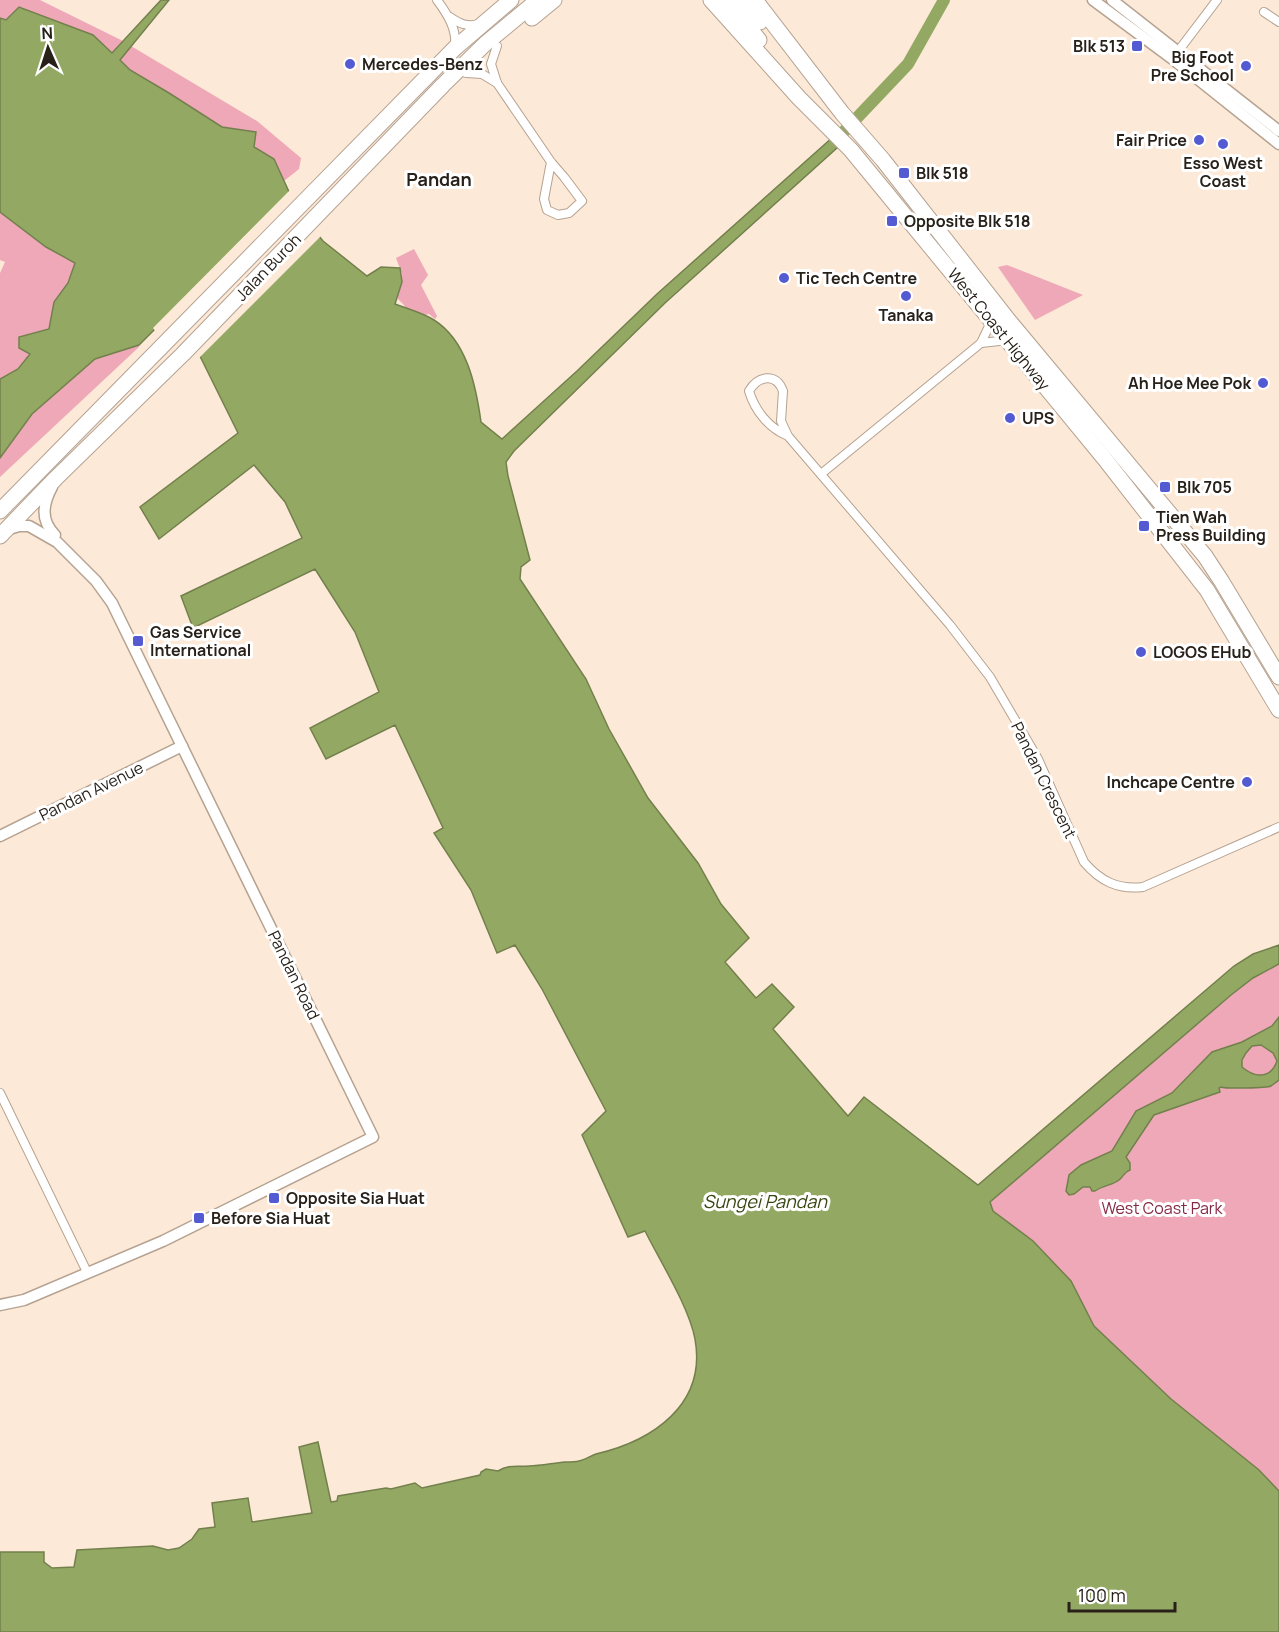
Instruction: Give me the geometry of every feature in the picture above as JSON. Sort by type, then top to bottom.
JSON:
[{"type":"highway","name":"Jalan Buroh","points":[[0,511],[455,48],[511,0]]},
{"type":"highway","name":"Jalan Buroh","points":[[2,534],[183,354],[442,85],[485,44],[538,0]]},
{"type":"highway","points":[[442,85],[448,86],[466,73],[554,0]]},
{"type":"highway","name":"West Coast Highway","points":[[711,0],[799,98],[851,150],[1009,340],[1109,453],[1205,556],[1279,677]]},
{"type":"highway","points":[[726,0],[745,5],[823,120]]},
{"type":"highway","name":"West Coast Highway","points":[[745,5],[828,102],[840,111],[865,139],[1010,321],[1109,453],[1207,590],[1279,710]]},
{"type":"street","points":[[438,0],[449,17],[455,34],[455,48]]},
{"type":"street","points":[[1093,0],[1137,26],[1176,56],[1258,121],[1279,144]]},
{"type":"street","points":[[1112,0],[1137,26]]},
{"type":"street","points":[[1176,56],[1217,0]]},
{"type":"street","points":[[1264,12],[1279,22]]},
{"type":"street","points":[[449,17],[461,25],[470,26],[486,22]]},
{"type":"street","points":[[497,46],[491,64],[497,83],[550,162],[582,201],[569,213],[558,215],[547,210],[544,199],[550,162]]},
{"type":"street","points":[[466,73],[482,74],[497,83]]},
{"type":"street","points":[[1258,121],[1279,131]]},
{"type":"street","points":[[821,474],[981,343],[992,320]]},
{"type":"street","points":[[981,343],[1009,340]]},
{"type":"street","name":"Pandan Crescent","points":[[788,436],[774,429],[753,404],[749,391],[758,380],[773,378],[782,386],[781,421],[788,436],[950,625],[990,676],[1027,738],[1084,862],[1096,876],[1114,886],[1143,887],[1279,827]]},
{"type":"street","name":"Pandan Road","points":[[56,478],[46,499],[44,518],[45,524],[55,535],[57,542]]},
{"type":"street","name":"Pandan Road","points":[[0,1305],[17,1302],[169,1238],[373,1137],[112,603],[96,581],[57,542],[38,529],[29,526],[16,527],[2,534]]},
{"type":"street","name":"Pandan Avenue","points":[[0,836],[182,746]]},
{"type":"street","points":[[0,1093],[87,1272]]},
{"type":"green space","points":[[0,0],[40,0],[123,41],[112,53],[93,35],[19,7],[6,20],[0,18]]},
{"type":"green space","points":[[131,46],[257,121],[301,158],[299,169],[284,181],[274,159],[254,147],[256,132],[222,127],[130,70],[120,60]]},
{"type":"green space","points":[[0,212],[46,247],[75,263],[68,283],[54,302],[49,329],[20,337],[30,354],[18,369],[0,379],[0,273],[5,262],[0,260]]},
{"type":"green space","points":[[414,249],[428,275],[421,285],[437,316],[435,319],[429,314],[417,317],[409,315],[398,299],[402,274],[396,258]]},
{"type":"green space","points":[[1007,265],[1083,295],[1035,320],[998,267]]},
{"type":"green space","points":[[139,345],[0,477],[0,458],[32,414],[95,359]]},
{"type":"green space","name":"West Coast Park","points":[[1279,964],[1279,1491],[1259,1470],[1171,1399],[1094,1326],[1071,1281],[1033,1241],[993,1211],[990,1202],[1231,995],[1253,978]]},
{"type":"water","name":"Sungei Pandan","points":[[161,0],[169,0],[120,60],[130,70],[222,127],[256,132],[254,147],[274,159],[296,207],[323,241],[367,276],[381,267],[400,268],[402,282],[395,304],[434,320],[455,340],[473,379],[481,422],[502,439],[657,294],[833,137],[838,147],[665,303],[514,451],[506,462],[530,560],[521,567],[520,579],[586,679],[609,729],[648,798],[698,863],[721,904],[749,938],[725,962],[756,998],[772,984],[794,1007],[773,1029],[848,1116],[864,1097],[978,1185],[1234,966],[1253,954],[1279,945],[1279,964],[1253,978],[1231,995],[990,1202],[993,1211],[1033,1241],[1071,1281],[1094,1326],[1171,1399],[1259,1470],[1279,1491],[1279,1632],[0,1632],[0,1552],[44,1552],[44,1562],[52,1568],[74,1567],[77,1550],[153,1546],[168,1550],[179,1548],[192,1539],[199,1529],[215,1527],[212,1503],[248,1498],[252,1522],[312,1513],[299,1447],[318,1442],[331,1502],[337,1501],[338,1496],[391,1489],[415,1483],[422,1488],[480,1475],[486,1469],[498,1471],[509,1467],[576,1462],[637,1440],[671,1416],[684,1401],[692,1383],[696,1362],[692,1326],[673,1284],[645,1231],[628,1237],[582,1135],[606,1111],[542,989],[515,945],[497,953],[471,890],[434,833],[443,828],[395,725],[326,759],[310,728],[379,692],[355,632],[315,569],[193,628],[181,596],[302,538],[285,502],[254,465],[159,539],[140,507],[238,433],[183,322],[162,322],[139,345],[95,359],[32,414],[0,458],[0,379],[18,369],[30,354],[19,348],[19,337],[49,329],[54,302],[68,283],[75,263],[46,247],[0,212],[0,18],[6,20],[19,7],[93,35],[112,53]]},
{"type":"water","points":[[1279,1017],[1279,1080],[1268,1087],[1221,1087],[1220,1092],[1154,1115],[1126,1157],[1130,1163],[1130,1170],[1121,1179],[1095,1191],[1092,1191],[1090,1187],[1083,1187],[1069,1195],[1066,1191],[1069,1175],[1081,1165],[1112,1151],[1136,1111],[1172,1093],[1212,1052],[1242,1042],[1272,1026]],"holes":[[[1261,1045],[1273,1053],[1277,1061],[1267,1074],[1253,1074],[1242,1067],[1242,1060],[1252,1046]]]},
{"type":"pier","points":[[291,189],[299,205],[322,235],[198,359],[181,325],[163,325],[156,332],[153,328]]},
{"type":"waterway","points":[[835,141],[908,64],[944,0]]},
{"type":"place","name":"Blk 513","points":[[1137,46]]},
{"type":"place","name":"Mercedes-Benz","points":[[350,64]]},
{"type":"place","name":"Big Foot Pre School","points":[[1246,66]]},
{"type":"place","name":"Fair Price","points":[[1199,140]]},
{"type":"place","name":"Esso West Coast","points":[[1223,144]]},
{"type":"place","name":"Blk 518","points":[[904,173]]},
{"type":"place","name":"Opposite Blk 518","points":[[892,221]]},
{"type":"place","name":"Tic Tech Centre","points":[[784,278]]},
{"type":"place","name":"Tanaka","points":[[906,296]]},
{"type":"place","name":"Ah Hoe Mee Pok","points":[[1263,383]]},
{"type":"place","name":"UPS","points":[[1010,418]]},
{"type":"place","name":"Blk 705","points":[[1165,487]]},
{"type":"place","name":"Tien Wah Press Building","points":[[1144,526]]},
{"type":"place","name":"Gas Service International","points":[[138,641]]},
{"type":"place","name":"LOGOS EHub","points":[[1141,652]]},
{"type":"place","name":"Inchcape Centre","points":[[1247,782]]},
{"type":"place","name":"Opposite Sia Huat","points":[[274,1198]]},
{"type":"place","name":"Before Sia Huat","points":[[199,1218]]},
{"type":"district","name":"Pandan","points":[[439,180]]}]
